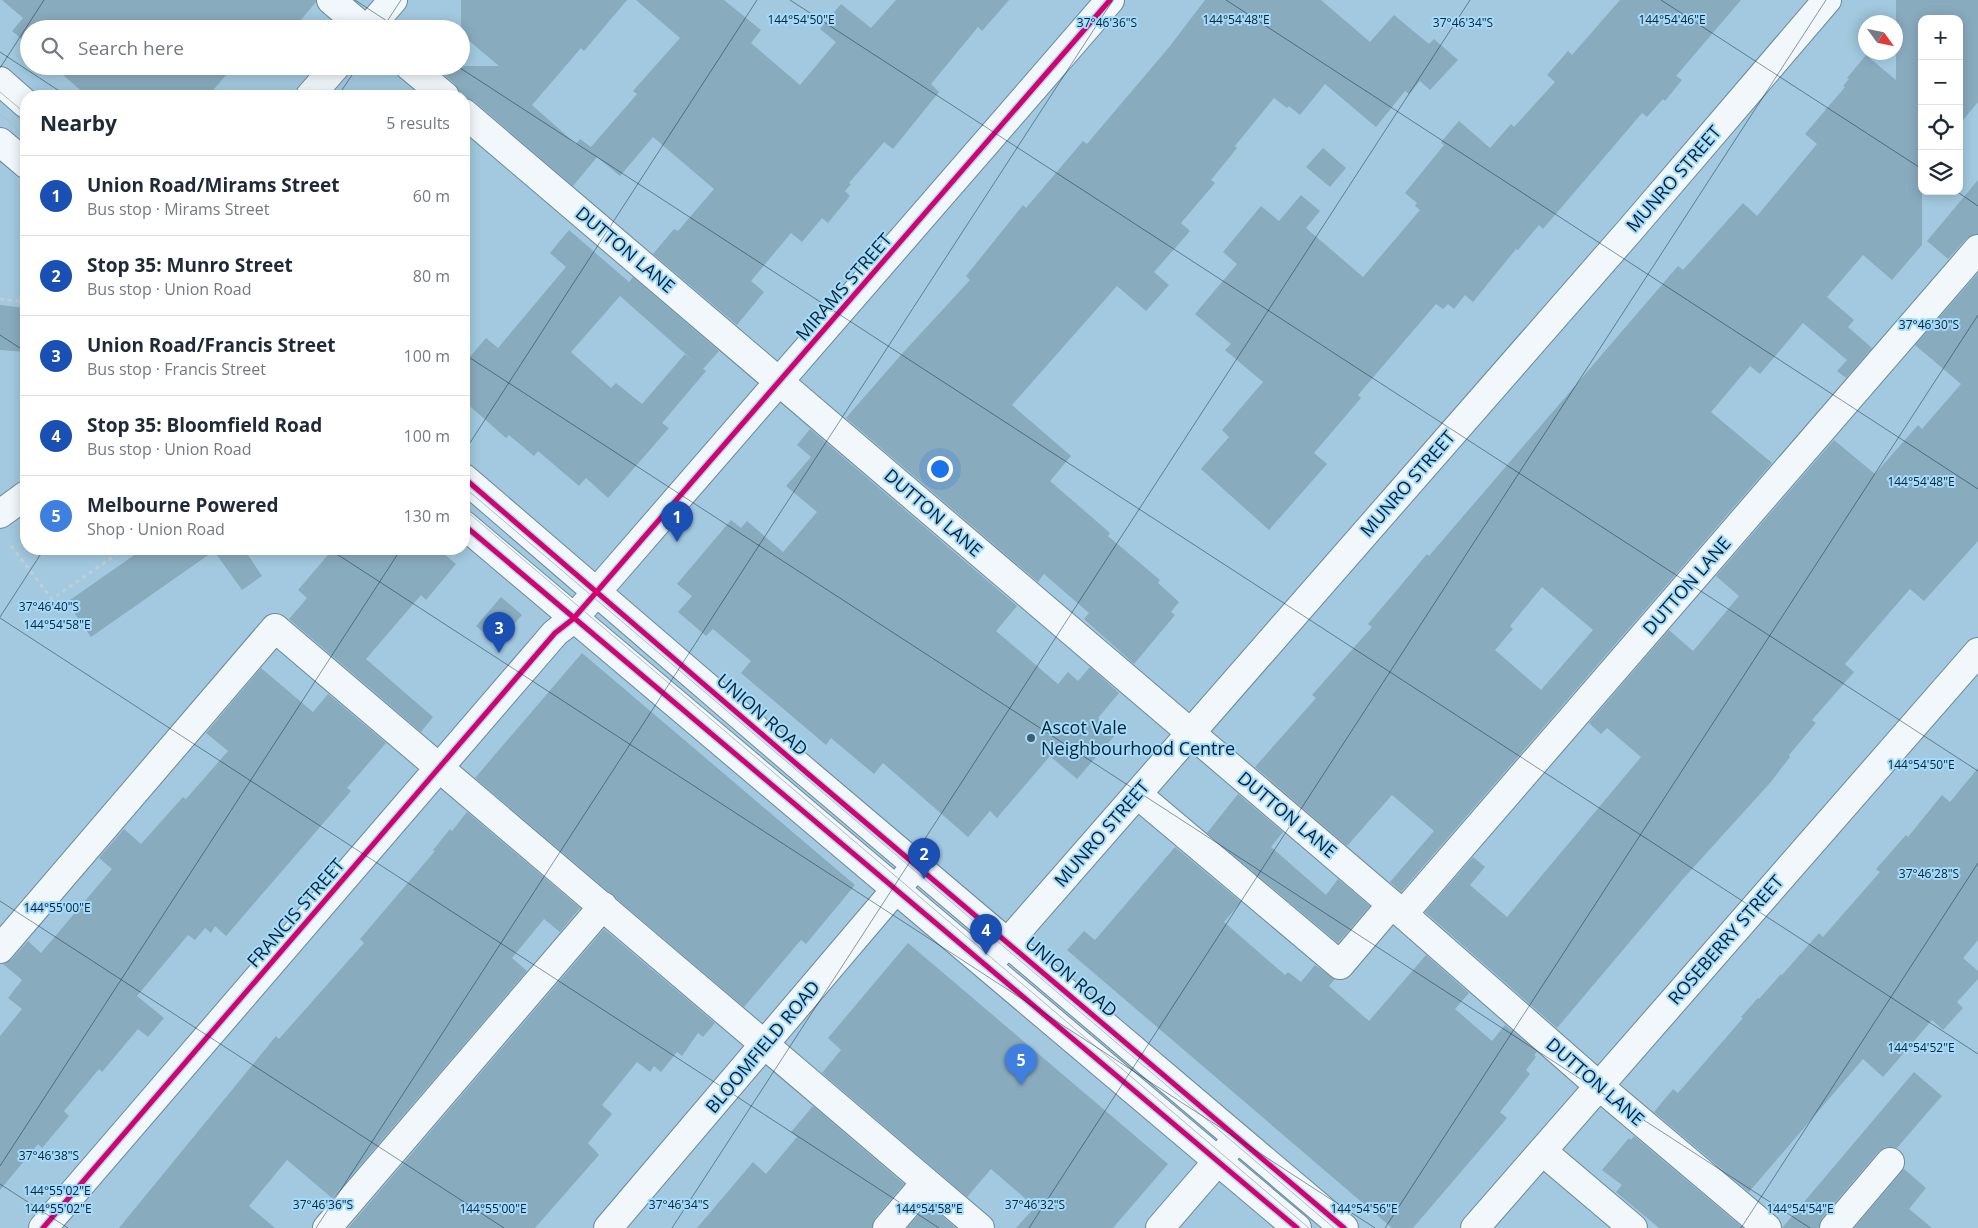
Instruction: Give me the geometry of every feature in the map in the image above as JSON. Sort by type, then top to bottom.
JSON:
[{"type":"street","points":[[331,0],[356,20]]},
{"type":"street","points":[[375,20],[393,0]]},
{"type":"street","name":"MIRAMS STREET","points":[[597,591],[1110,0]]},
{"type":"street","name":"MUNRO STREET","points":[[987,966],[1618,244],[1827,0]]},
{"type":"street","points":[[315,90],[328,75]]},
{"type":"street","points":[[420,75],[438,90]]},
{"type":"street","points":[[0,81],[20,99]]},
{"type":"street","name":"DUTTON LANE","points":[[470,117],[1397,909],[1599,1086],[1766,1228]]},
{"type":"street","points":[[0,142],[20,159]]},
{"type":"street","name":"DUTTON LANE","points":[[1397,909],[1976,257]]},
{"type":"street","name":"UNION ROAD","points":[[470,483],[1344,1228]]},
{"type":"street","points":[[0,514],[20,499]]},
{"type":"street","points":[[470,530],[1297,1228]]},
{"type":"street","points":[[573,619],[597,591]]},
{"type":"street","name":"FRANCIS STREET","points":[[44,1228],[555,633],[573,619]]},
{"type":"street","points":[[0,949],[275,628],[980,1228]]},
{"type":"street","name":"ROSEBERRY STREET","points":[[1475,1228],[1978,652]]},
{"type":"street","points":[[1137,794],[1340,965],[1397,909]]},
{"type":"street","name":"BLOOMFIELD ROAD","points":[[608,1228],[765,1045],[916,864]]},
{"type":"street","points":[[327,1228],[603,906]]},
{"type":"street","points":[[1160,1228],[1238,1138]]},
{"type":"street","points":[[1542,1151],[1633,1228]]},
{"type":"street","points":[[1834,1228],[1890,1162]]},
{"type":"street","points":[[887,1228],[926,1182]]},
{"type":"path","points":[[0,299],[20,301]]},
{"type":"path","points":[[11,546],[52,599],[115,555]]},
{"type":"building","points":[[2,0],[316,0],[301,20],[21,20],[23,18]]},
{"type":"building","points":[[461,0],[627,0],[584,51],[581,48],[532,105],[576,144],[580,139],[591,147],[637,94],[633,91],[680,38],[636,0],[724,0],[761,30],[751,43],[800,85],[836,42],[820,29],[841,4],[871,28],[896,0],[1009,0],[982,31],[978,27],[931,84],[939,92],[893,149],[884,142],[849,183],[851,184],[845,191],[850,196],[828,223],[822,218],[802,242],[791,233],[751,281],[764,292],[737,325],[653,254],[674,229],[678,231],[714,189],[653,137],[620,176],[597,157],[573,186],[470,100],[470,90],[458,90],[455,84],[444,75],[470,75],[470,66],[499,66],[470,42],[470,20],[461,20]]},
{"type":"building","points":[[1205,0],[1321,0],[1370,42],[1394,15],[1429,44],[1434,39],[1458,60],[1430,90],[1420,81],[1409,94],[1405,91],[1376,127],[1325,84],[1300,115],[1289,106],[1287,108],[1274,98],[1235,146],[1237,148],[1211,180],[1215,183],[1181,223],[1190,231],[1154,272],[1169,285],[1146,311],[1117,286],[1012,405],[1071,456],[1050,481],[1110,533],[1108,536],[1160,580],[1158,583],[1179,602],[1171,612],[1175,615],[1134,664],[1084,619],[1089,613],[1044,574],[1038,582],[846,418],[970,280],[966,276],[1023,205],[1026,208],[1083,141],[1087,144],[1170,46]]},
{"type":"building","points":[[1620,0],[1741,0],[1676,76],[1682,80],[1665,101],[1663,99],[1647,117],[1642,113],[1543,229],[1539,225],[1518,250],[1516,249],[1473,302],[1465,295],[1454,309],[1448,304],[1443,309],[1436,304],[1358,395],[1361,398],[1314,453],[1327,464],[1269,530],[1201,469],[1229,437],[1222,430],[1263,382],[1225,350],[1231,344],[1195,314],[1237,264],[1223,252],[1261,206],[1279,221],[1301,195],[1320,211],[1306,228],[1363,277],[1420,210],[1415,206],[1417,203],[1405,193],[1444,145],[1441,142],[1459,121],[1490,148],[1511,124],[1514,127],[1555,82],[1547,75],[1568,51],[1572,55]]},
{"type":"building","points":[[1896,0],[1978,0],[1978,102],[1963,120],[1963,15],[1918,15],[1918,195],[1922,195],[1922,245],[1892,280],[1863,255],[1827,297],[1854,320],[1848,327],[1872,348],[1846,378],[1837,371],[1847,360],[1803,323],[1760,374],[1750,366],[1711,412],[1772,463],[1401,892],[1390,882],[1434,831],[1392,795],[1347,846],[1255,767],[1316,698],[1312,695],[1372,627],[1368,624],[1427,554],[1429,556],[1678,266],[1683,270],[1743,203],[1757,216],[1817,144],[1805,134],[1845,87],[1843,86],[1849,79],[1847,78],[1862,60],[1872,60],[1896,80],[1896,60],[1903,60],[1903,15],[1896,15]],"holes":[[[1542,587],[1593,630],[1541,690],[1495,650],[1513,629],[1510,626]]]},
{"type":"building","points":[[20,22],[20,38],[12,31]]},
{"type":"building","points":[[63,75],[226,75],[213,90],[80,90]]},
{"type":"building","points":[[1323,148],[1346,168],[1330,187],[1306,167]]},
{"type":"building","points":[[1978,180],[1978,234],[1967,238],[1948,259],[1927,241]]},
{"type":"building","points":[[569,230],[629,282],[633,277],[719,351],[703,369],[706,371],[662,423],[669,428],[608,498],[586,478],[579,486],[538,451],[534,456],[509,435],[506,438],[470,406],[470,357],[486,338],[498,348],[566,267],[550,253]],"holes":[[[620,296],[698,365],[685,354],[642,404],[616,383],[611,388],[571,352]]]},
{"type":"building","points":[[1978,273],[1978,541],[1924,601],[1910,589],[1845,664],[1854,672],[1812,720],[1816,723],[1789,755],[1790,757],[1770,783],[1682,880],[1557,1028],[1425,912],[1473,857],[1485,867],[1470,885],[1507,917],[1641,757],[1607,728],[1601,734],[1589,723],[1669,630],[1693,651],[1739,596],[1716,576],[1834,440],[1875,474],[1918,425],[1922,429],[1961,384],[1915,345]]},
{"type":"building","points":[[0,305],[20,307],[20,352],[0,350]]},
{"type":"building","points":[[810,429],[1017,606],[996,631],[1058,684],[1068,672],[1078,681],[1090,667],[1119,693],[1098,718],[1116,734],[1077,779],[1050,756],[997,818],[990,811],[968,837],[883,763],[874,774],[831,738],[826,745],[741,673],[751,661],[713,629],[706,636],[678,612],[692,596],[677,584],[731,520],[741,528],[747,521],[783,552],[817,512],[786,486],[811,457],[797,445]]},
{"type":"building","points":[[134,555],[208,555],[91,637],[67,602]]},
{"type":"building","points":[[217,555],[248,555],[262,576],[242,590]]},
{"type":"building","points":[[328,555],[445,555],[456,564],[426,600],[421,595],[366,659],[433,717],[421,732],[289,619],[307,598],[298,590]]},
{"type":"building","points":[[501,597],[522,615],[497,644],[476,626]]},
{"type":"building","points":[[582,653],[855,885],[806,944],[801,940],[744,1007],[475,778]]},
{"type":"building","points":[[261,668],[313,712],[328,694],[386,743],[347,788],[351,791],[226,936],[215,926],[211,933],[205,928],[195,940],[188,935],[137,996],[164,1018],[148,1037],[138,1029],[102,1072],[99,1069],[64,1111],[69,1116],[42,1148],[38,1144],[0,1190],[0,1036],[22,1009],[8,998],[22,980],[3,964],[12,959],[28,941],[41,953],[112,869],[99,858],[124,829],[141,844],[183,797],[186,799],[228,751],[206,733]]},
{"type":"building","points":[[1978,768],[1978,940],[1963,958],[1978,971],[1978,979],[1957,1002],[1963,1008],[1943,1030],[1932,1020],[1883,1077],[1863,1059],[1749,1192],[1654,1112],[1673,1089],[1678,1093],[1743,1018],[1741,1017],[1819,933],[1823,937],[1880,872],[1876,869],[1906,835],[1908,837],[1942,795],[1950,802]]},
{"type":"building","points":[[1238,794],[1283,832],[1271,847],[1326,895],[1338,879],[1370,906],[1338,943],[1207,833]]},
{"type":"building","points":[[467,812],[580,908],[560,932],[544,919],[512,958],[527,971],[332,1198],[287,1160],[249,1206],[275,1228],[119,1228],[276,1036],[279,1039],[364,943],[360,939],[435,851],[433,850],[450,829],[452,831]]},
{"type":"building","points":[[1175,847],[1241,902],[1224,922],[1285,975],[1288,972],[1301,982],[1315,965],[1335,979],[1329,986],[1369,1021],[1426,955],[1469,993],[1455,1009],[1492,1041],[1505,1025],[1537,1052],[1534,1055],[1536,1057],[1526,1070],[1530,1074],[1500,1112],[1507,1118],[1413,1228],[1392,1228],[1067,950],[1084,931],[1095,940]]},
{"type":"building","points":[[604,929],[715,1023],[703,1037],[698,1033],[682,1056],[677,1052],[661,1072],[654,1066],[650,1072],[637,1062],[602,1105],[612,1114],[588,1143],[599,1155],[535,1228],[348,1228]]},
{"type":"building","points":[[908,943],[1168,1164],[1113,1228],[1016,1228],[1035,1207],[991,1169],[967,1197],[822,1073],[841,1050],[828,1038]]},
{"type":"building","points":[[1914,1072],[1942,1096],[1897,1148],[1885,1147],[1878,1152],[1822,1218],[1819,1228],[1782,1228]]},
{"type":"building","points":[[813,1106],[904,1184],[875,1218],[872,1228],[697,1228],[753,1162],[766,1174],[797,1137],[791,1132]]},
{"type":"building","points":[[1634,1136],[1743,1228],[1659,1228],[1616,1192],[1622,1185],[1602,1170],[1629,1138],[1631,1140]]},
{"type":"building","points":[[1904,1169],[1926,1188],[1909,1209],[1932,1228],[1854,1228]]},
{"type":"building","points":[[928,1204],[956,1228],[907,1228]]},
{"type":"tram line","points":[[0,92],[20,109]]},
{"type":"tram line","points":[[0,114],[20,131]]},
{"type":"tram line","points":[[470,492],[1334,1228]]},
{"type":"tram line","points":[[470,514],[1309,1228]]},
{"type":"cycle path","points":[[43,1228],[555,633],[573,619],[1110,0]]},
{"type":"cycle path","points":[[470,483],[807,773],[1344,1228]]},
{"type":"cycle path","points":[[470,530],[1297,1228]]},
{"type":"place","name":"Union Road/Mirams Street","points":[[677,542]]},
{"type":"place","name":"Union Road/Francis Street","points":[[499,653]]},
{"type":"place","name":"Ascot Vale Neighbourhood Centre","points":[[1031,738]]},
{"type":"place","name":"Stop 35: Munro Street","points":[[924,879]]},
{"type":"place","name":"Stop 35: Bloomfield Road","points":[[986,955]]},
{"type":"place","name":"Melbourne Powered","points":[[1021,1085]]}]
